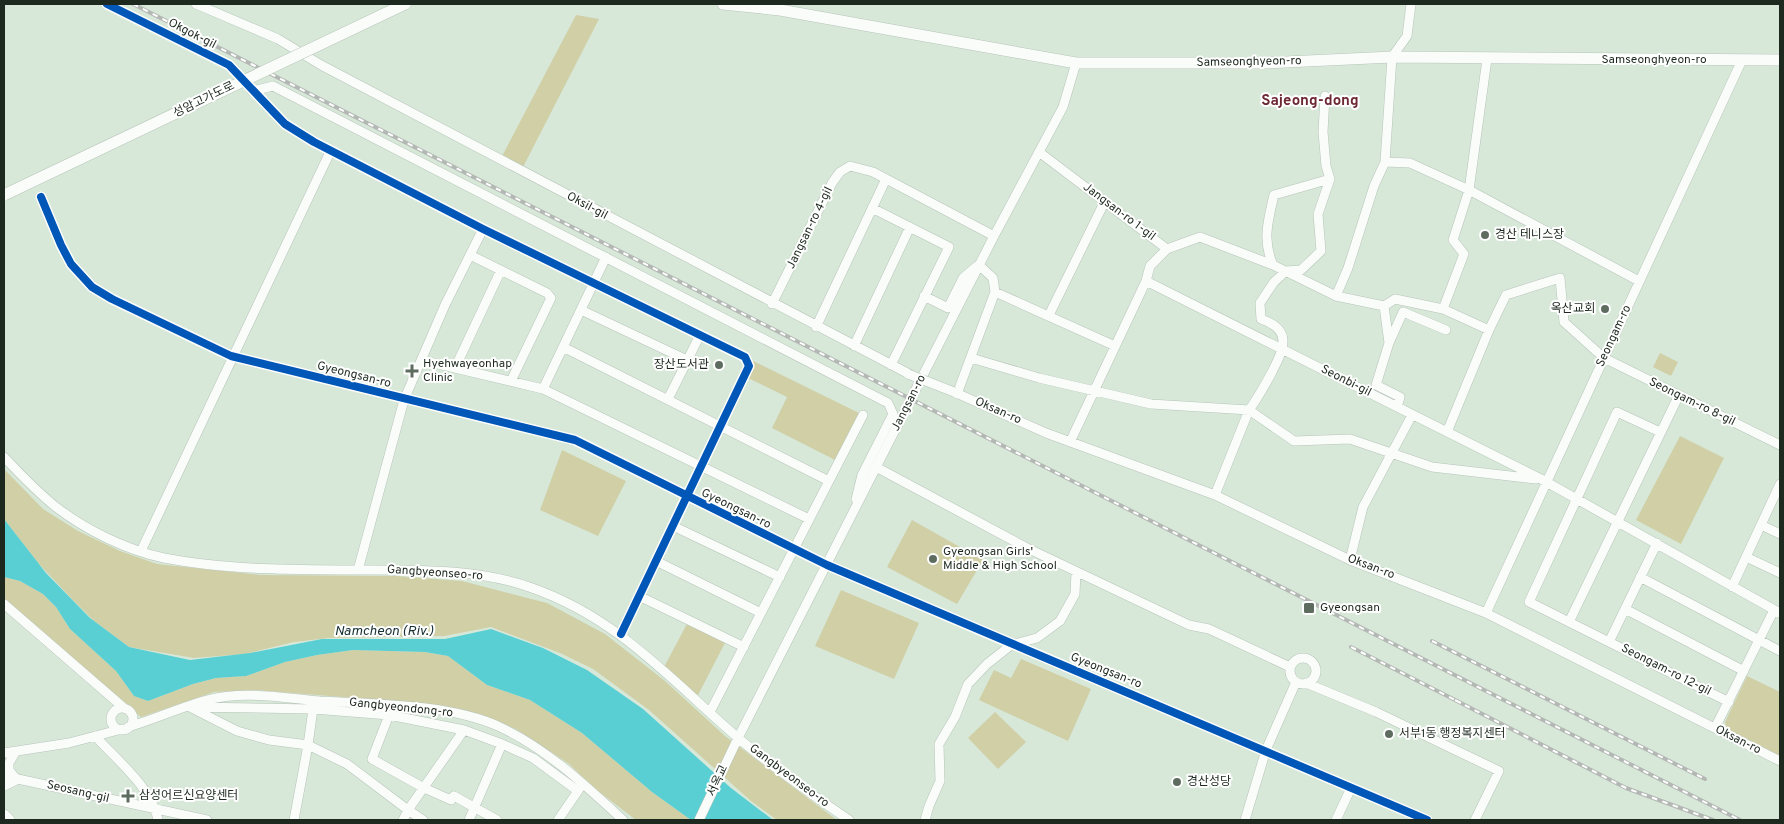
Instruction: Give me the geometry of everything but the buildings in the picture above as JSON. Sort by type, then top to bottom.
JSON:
[{"type":"main road","name":"성암고가도로","points":[[4,195],[405,4]]},
{"type":"main road","name":"Samseonghyeon-ro","points":[[724,4],[780,10],[1076,63],[1266,63],[1392,58],[1780,60]]},
{"type":"main road","points":[[4,815],[9,820]]},
{"type":"street","name":"Okgok-gil","points":[[107,4],[229,65],[285,124],[331,150],[483,229],[745,357],[749,361],[749,366],[721,426]]},
{"type":"street","name":"Oksil-gil","points":[[196,4],[278,39],[321,65],[772,304],[910,374]]},
{"type":"street","points":[[1336,296],[1348,268],[1374,186],[1385,162],[1392,58],[1407,36],[1411,4]]},
{"type":"street","points":[[1443,309],[1464,254],[1453,240],[1469,190],[1487,59]]},
{"type":"street","name":"Seongam-ro","points":[[1486,613],[1544,481],[1604,358],[1742,60]]},
{"type":"street","name":"Jangsan-ro","points":[[737,739],[994,236],[1063,106],[1076,63]]},
{"type":"street","points":[[255,94],[273,86],[892,406],[893,414],[862,475],[853,513]]},
{"type":"street","points":[[1214,495],[1249,410],[1258,398],[1284,349],[1282,336],[1275,324],[1261,319],[1260,303],[1274,282],[1286,271],[1301,270],[1321,251],[1318,214],[1330,179],[1326,166],[1323,132],[1325,96]]},
{"type":"street","points":[[141,550],[331,150]]},
{"type":"street","name":"Jangsan-ro 1-gil","points":[[1039,152],[1167,249],[1150,266],[1146,281],[1070,442]]},
{"type":"street","points":[[1385,162],[1410,163],[1469,190],[1639,281]]},
{"type":"street","name":"Jangsan-ro 4-gil","points":[[772,304],[832,182],[840,172],[850,166],[862,168],[886,179],[994,236]]},
{"type":"street","points":[[816,326],[886,179]]},
{"type":"street","points":[[1273,265],[1266,250],[1268,220],[1274,196],[1330,179]]},
{"type":"street","name":"Gyeongsan-ro","points":[[41,196],[71,264],[92,286],[138,312],[233,356],[404,400],[575,440],[827,566],[1011,645],[1266,750],[1427,820]]},
{"type":"street","points":[[1049,315],[1105,201]]},
{"type":"street","points":[[872,208],[949,247],[890,365]]},
{"type":"street","points":[[854,346],[910,227]]},
{"type":"street","points":[[358,570],[404,400],[444,305],[483,229]]},
{"type":"street","points":[[1167,249],[1200,237],[1273,265],[1336,296],[1384,306],[1395,299],[1443,309],[1489,330],[1447,432]]},
{"type":"street","points":[[470,255],[547,293],[551,298],[511,381]]},
{"type":"street","points":[[543,389],[606,258]]},
{"type":"street","points":[[924,296],[948,308],[963,278],[981,264],[993,278],[996,292],[956,393]]},
{"type":"street","points":[[455,368],[501,270]]},
{"type":"street","name":"Seongam-ro 8-gil","points":[[1489,330],[1506,295],[1560,278],[1564,322],[1604,358],[1780,445]]},
{"type":"street","name":"Seonbi-gil","points":[[1146,281],[1544,481]]},
{"type":"street","points":[[996,292],[1115,346]]},
{"type":"street","points":[[1384,306],[1389,342]]},
{"type":"street","points":[[581,310],[687,360]]},
{"type":"street","points":[[1397,407],[1400,397],[1376,385],[1389,342],[1403,312],[1446,330]]},
{"type":"street","points":[[668,399],[700,335]]},
{"type":"street","points":[[563,348],[829,481]]},
{"type":"street","points":[[971,358],[1094,392],[1151,404],[1249,410],[1294,441],[1350,439],[1432,467],[1544,481],[1777,612],[1759,641],[1716,728]]},
{"type":"street","points":[[421,360],[543,389],[809,519]]},
{"type":"street","name":"Oksan-ro","points":[[910,374],[1070,442],[1214,495],[1350,560],[1486,613],[1780,761]]},
{"type":"street","points":[[1569,622],[1679,395]]},
{"type":"street","points":[[1609,642],[1529,602],[1617,412],[1660,432]]},
{"type":"street","points":[[710,712],[863,415]]},
{"type":"street","points":[[1350,560],[1363,507],[1412,415]]},
{"type":"street","points":[[621,634],[721,426]]},
{"type":"street","name":"Gangbyeonseo-ro","points":[[4,456],[37,491],[57,508],[102,535],[163,558],[231,566],[419,570],[478,575],[505,580],[559,599],[621,634],[653,659],[737,739],[850,820]]},
{"type":"street","points":[[876,467],[1076,572],[1189,625],[1208,629],[1290,667]]},
{"type":"street","points":[[1732,587],[1779,489]]},
{"type":"street","points":[[1761,525],[1780,534]]},
{"type":"street","points":[[673,526],[780,577]]},
{"type":"street","name":"Seongam-ro 12-gil","points":[[1657,543],[1609,642],[1728,702]]},
{"type":"street","points":[[1746,557],[1780,573]]},
{"type":"street","points":[[656,561],[761,613]]},
{"type":"street","points":[[925,820],[928,806],[940,782],[938,751],[940,740],[955,717],[972,678],[1011,645],[1036,638],[1060,621],[1076,594],[1076,572]]},
{"type":"street","points":[[1640,577],[1780,651]]},
{"type":"street","points":[[640,596],[744,647]]},
{"type":"street","points":[[4,604],[132,715],[150,720]]},
{"type":"street","points":[[1625,609],[1744,671]]},
{"type":"street","points":[[1290,667],[1299,658],[1308,659],[1314,664],[1315,674],[1312,680],[1301,682]]},
{"type":"street","points":[[1290,667],[1291,675],[1301,682],[1349,699]]},
{"type":"street","points":[[1315,674],[1330,688],[1349,699],[1498,771],[1475,820]]},
{"type":"street","points":[[1245,820],[1266,750],[1301,682]]},
{"type":"street","name":"Gangbyeondong-ro","points":[[4,753],[99,735],[208,700],[240,696],[379,705],[456,713],[482,720],[508,731],[533,746],[623,820]]},
{"type":"street","points":[[110,697],[115,727],[125,728],[132,722],[132,715]]},
{"type":"street","points":[[190,707],[313,708],[389,715],[464,730],[533,758],[581,787],[558,820]]},
{"type":"street","points":[[190,707],[238,731],[269,740],[308,744],[347,764],[423,820]]},
{"type":"street","points":[[124,708],[117,709],[99,735],[147,793],[156,810],[158,820]]},
{"type":"street","points":[[294,820],[313,708]]},
{"type":"street","points":[[389,715],[372,759],[424,788],[451,800],[454,796],[474,809],[497,820]]},
{"type":"street","points":[[402,820],[464,730]]},
{"type":"street","name":"서옥교","points":[[699,820],[737,739]]},
{"type":"street","points":[[469,820],[502,744]]},
{"type":"street","points":[[7,779],[9,763],[15,752]]},
{"type":"street","name":"Gangbyeondong-ro","points":[[4,758],[15,752]]},
{"type":"street","name":"Seosang-gil","points":[[7,779],[206,820]]},
{"type":"street","points":[[1336,820],[1351,788]]},
{"type":"green space","points":[[576,15],[599,19],[521,171],[500,160]]},
{"type":"green space","points":[[1660,353],[1678,362],[1671,376],[1653,367]]},
{"type":"green space","points":[[745,357],[863,415],[839,462],[772,428],[787,397],[744,376]]},
{"type":"green space","points":[[1680,436],[1724,458],[1681,544],[1636,520]]},
{"type":"green space","points":[[562,450],[626,481],[598,536],[540,510]]},
{"type":"green space","points":[[4,469],[43,509],[78,531],[120,551],[157,564],[260,575],[396,576],[462,581],[547,603],[605,634],[665,681],[725,736],[837,820],[777,820],[751,801],[649,710],[593,669],[560,653],[491,627],[444,636],[329,638],[294,642],[245,654],[194,658],[129,647],[94,621],[70,597],[39,564],[4,519]]},
{"type":"green space","points":[[912,520],[983,560],[957,604],[887,567]]},
{"type":"green space","points":[[4,577],[20,581],[43,594],[56,607],[70,629],[116,671],[134,696],[148,701],[193,684],[216,678],[246,676],[285,662],[317,655],[353,650],[425,652],[448,656],[487,685],[530,700],[582,733],[652,792],[691,820],[636,820],[594,788],[569,764],[516,729],[479,714],[438,705],[256,690],[214,692],[141,717],[4,604]]},
{"type":"green space","points":[[841,590],[919,623],[894,679],[815,646]]},
{"type":"green space","points":[[689,620],[727,639],[696,699],[663,669]]},
{"type":"green space","points":[[1021,659],[1091,689],[1068,741],[979,700],[994,670],[1011,678]]},
{"type":"green space","points":[[1747,676],[1780,692],[1780,757],[1727,731],[1725,722]]},
{"type":"green space","points":[[995,712],[1026,742],[998,769],[968,738]]},
{"type":"water","points":[[4,519],[46,573],[90,618],[129,647],[190,660],[250,653],[322,639],[445,639],[491,629],[543,648],[587,670],[643,709],[731,788],[773,820],[691,820],[652,792],[582,733],[530,700],[487,685],[448,656],[425,652],[353,650],[285,662],[246,676],[216,678],[193,684],[148,701],[134,696],[116,671],[70,629],[56,607],[43,594],[20,581],[4,577]]},
{"type":"railway","points":[[133,4],[1740,820]]},
{"type":"railway","points":[[1432,641],[1705,779]]},
{"type":"railway","points":[[1351,647],[1461,703]]},
{"type":"railway","points":[[1455,700],[1626,788],[1713,820]]},
{"type":"cycle path","points":[[107,4],[229,65],[285,124],[314,142],[483,229],[745,357],[749,366],[621,634]]},
{"type":"cycle path","points":[[41,197],[71,264],[92,287],[112,299],[231,356],[575,440],[827,565],[1427,820]]},
{"type":"place","name":"경산 테니스장","points":[[1485,235]]},
{"type":"place","name":"옥산교회","points":[[1605,309]]},
{"type":"place","name":"장산도서관","points":[[719,365]]},
{"type":"place","name":"Hyehwayeonhap Clinic","points":[[412,371]]},
{"type":"place","name":"Gyeongsan Girls' Middle & High School","points":[[933,559]]},
{"type":"place","name":"Gyeongsan","points":[[1309,608]]},
{"type":"place","name":"서부1동 행정복지센터","points":[[1389,734]]},
{"type":"place","name":"경산성당","points":[[1177,782]]},
{"type":"place","name":"삼성어르신요양센터","points":[[128,796]]},
{"type":"district","name":"Sajeong-dong","points":[[1310,101]]},
{"type":"water label","name":"Namcheon (Riv.)","points":[[384,631]]}]
